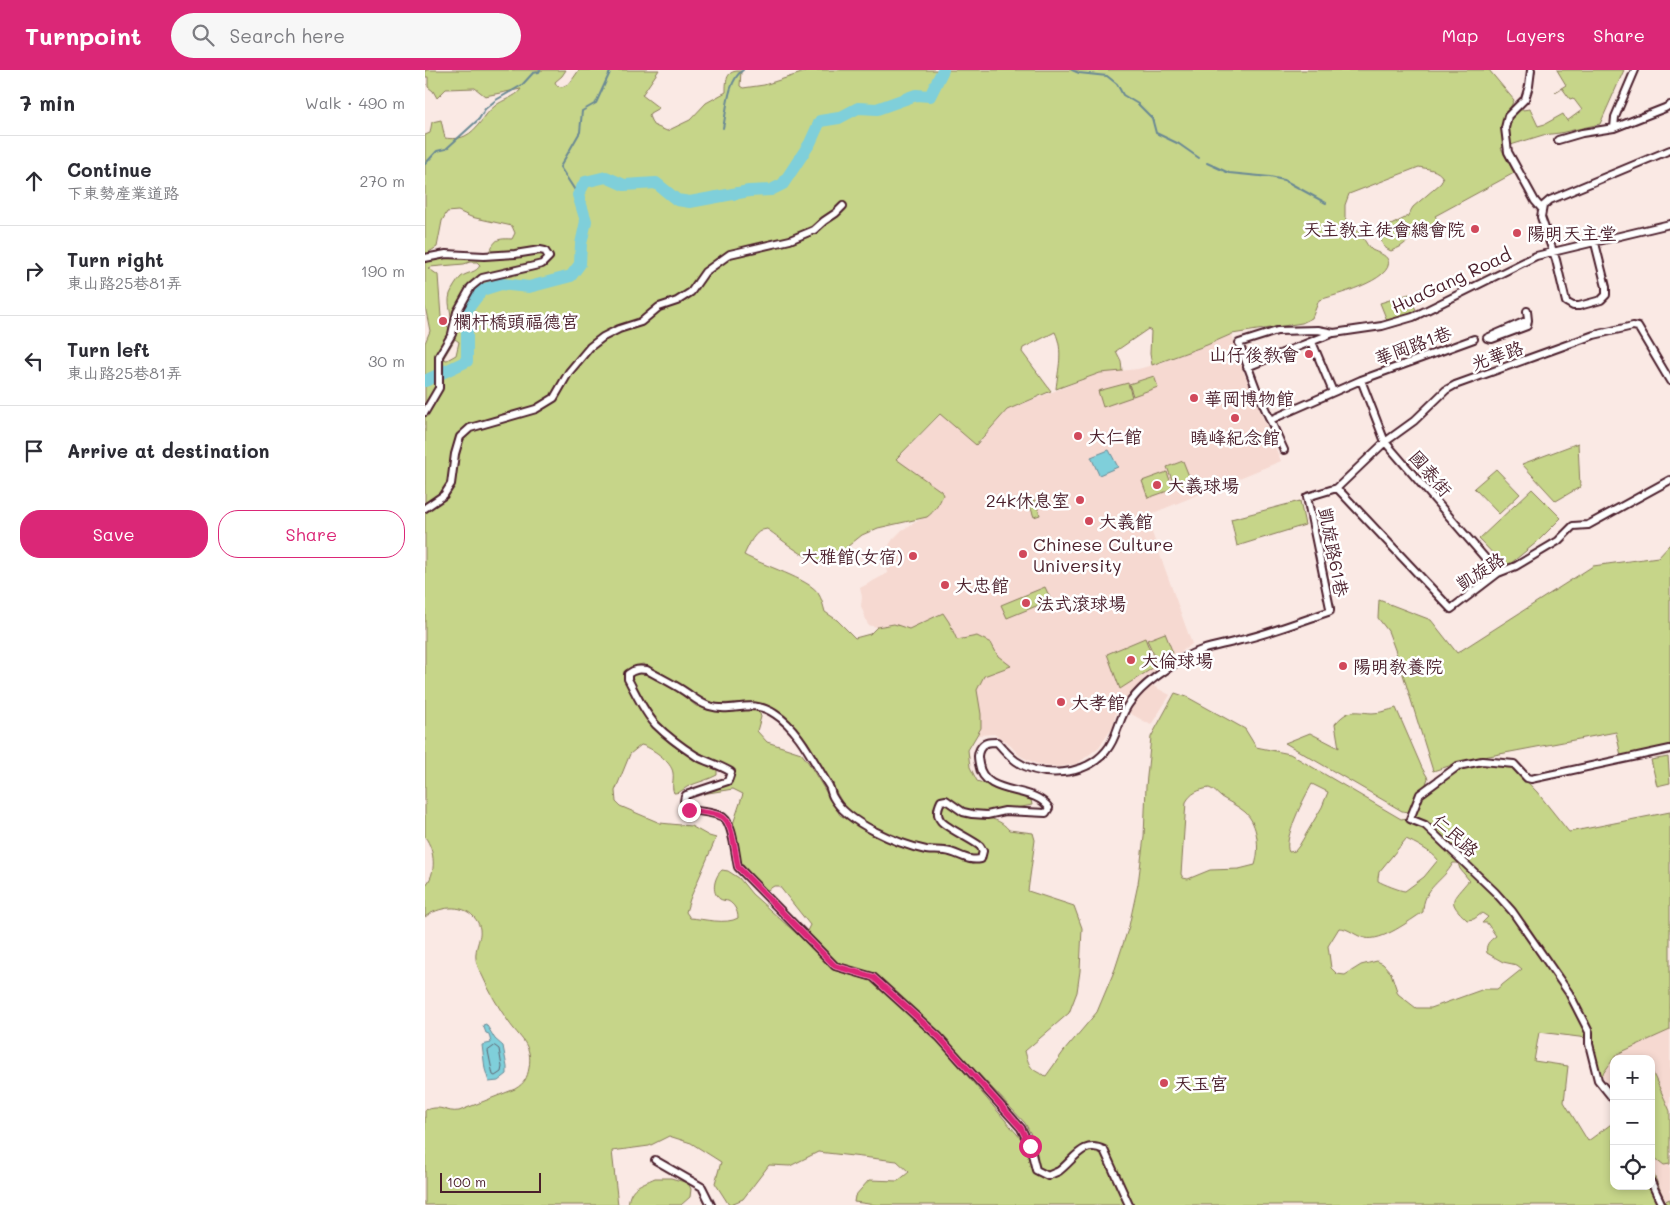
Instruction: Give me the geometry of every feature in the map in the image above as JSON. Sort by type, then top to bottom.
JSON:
[{"type":"street","points":[[1531,70],[1525,99],[1508,116],[1505,128],[1508,152],[1535,201],[1542,209]]},
{"type":"street","points":[[1614,128],[1615,116],[1635,70]]},
{"type":"street","points":[[1558,140],[1582,133],[1614,128],[1670,105]]},
{"type":"street","points":[[1595,243],[1606,287],[1606,295],[1601,300],[1573,306],[1566,302],[1541,217],[1542,209],[1550,200],[1670,150]]},
{"type":"street","points":[[425,508],[444,495],[451,484],[459,436],[470,428],[536,409],[554,398],[569,372],[590,347],[603,337],[619,328],[641,322],[659,307],[677,301],[691,292],[705,272],[730,254],[789,240],[815,230],[824,221],[836,214],[843,206]]},
{"type":"street","name":"HuaGang Road","points":[[1284,450],[1247,367],[1239,342],[1277,331],[1318,330],[1334,333],[1382,326],[1413,317],[1536,256],[1670,224]]},
{"type":"street","points":[[425,258],[446,254],[484,256],[540,250],[549,254],[549,258],[542,264],[482,278],[471,287],[457,312],[453,334],[440,353],[438,360],[439,388],[425,412]]},
{"type":"street","points":[[1527,311],[1529,320],[1527,326],[1492,339],[1487,338],[1529,320]]},
{"type":"street","name":"光華路","points":[[1337,488],[1385,442],[1414,421],[1446,390],[1455,385],[1594,335],[1633,326],[1638,327],[1670,381]]},
{"type":"street","points":[[1247,367],[1334,333]]},
{"type":"street","name":"華岡路1巷","points":[[1270,420],[1361,380],[1474,339]]},
{"type":"street","points":[[1311,342],[1333,392]]},
{"type":"street","name":"國泰街","points":[[1361,380],[1385,442],[1498,573]]},
{"type":"street","name":"凱旋路","points":[[1337,488],[1451,608],[1498,573],[1516,566],[1558,541],[1573,526],[1588,525],[1670,480]]},
{"type":"street","name":"凱旋路61巷","points":[[1129,1205],[1104,1150],[1096,1146],[1085,1148],[1059,1170],[1047,1176],[1036,1170],[1030,1146],[1021,1128],[939,1037],[873,977],[835,966],[738,867],[733,850],[730,825],[723,816],[689,810],[684,804],[683,799],[686,795],[728,781],[731,772],[697,756],[680,745],[656,724],[643,706],[628,679],[628,674],[633,670],[647,670],[709,706],[725,709],[748,705],[763,708],[776,714],[796,735],[814,759],[830,788],[832,796],[845,813],[883,836],[927,850],[947,851],[973,860],[981,859],[983,851],[980,846],[942,822],[938,814],[941,801],[946,800],[963,812],[987,815],[1005,811],[1046,813],[1049,808],[1036,796],[1005,788],[988,780],[979,770],[977,755],[983,745],[988,742],[997,742],[1017,761],[1033,769],[1051,772],[1071,772],[1092,764],[1107,751],[1117,733],[1121,716],[1131,700],[1158,675],[1183,658],[1197,650],[1241,640],[1328,612],[1330,608],[1307,498],[1337,488]]},
{"type":"street","name":"仁民路","points":[[1610,1095],[1598,1080],[1589,1044],[1589,1032],[1569,993],[1512,911],[1495,892],[1425,825],[1410,819],[1420,794],[1458,766],[1468,763],[1482,761],[1515,764],[1527,778],[1531,778],[1670,749]]},
{"type":"street","points":[[655,1160],[702,1187],[711,1205]]},
{"type":"street","points":[[1655,1190],[1663,1205]]},
{"type":"shaded area","name":"Chinese Culture University","points":[[1232,334],[1242,368],[1281,461],[1146,516],[1192,644],[1142,680],[1170,695],[1151,725],[1117,706],[1113,727],[1099,747],[1077,764],[1058,767],[1037,764],[1020,756],[1007,742],[994,734],[978,735],[964,726],[894,624],[877,627],[868,625],[861,606],[860,588],[888,573],[885,559],[887,548],[893,539],[902,530],[933,512],[943,495],[896,460],[941,414],[977,445],[1007,410],[1100,373],[1138,369],[1160,363]]},
{"type":"shaded area","points":[[1670,1030],[1670,1199],[1666,1201],[1655,1177],[1655,1055],[1617,1054]]},
{"type":"shaded area","points":[[1610,1064],[1610,1088],[1602,1075]]},
{"type":"green space","points":[[425,70],[566,70],[555,82],[557,86],[562,87],[570,83],[579,70],[659,70],[642,95],[659,108],[650,113],[649,116],[653,125],[667,131],[690,120],[706,103],[726,92],[728,77],[732,72],[736,71],[741,71],[740,86],[743,88],[764,85],[811,70],[1489,70],[1514,100],[1510,108],[1530,109],[1538,126],[1563,114],[1567,121],[1582,110],[1562,88],[1555,92],[1566,85],[1557,70],[1624,70],[1600,124],[1543,135],[1501,148],[1514,173],[1435,216],[1443,226],[1421,231],[1400,247],[1391,251],[1385,247],[1381,240],[1381,230],[1407,217],[1413,207],[1441,183],[1443,178],[1441,175],[1432,170],[1419,167],[1349,194],[1345,205],[1345,218],[1372,250],[1387,258],[1388,267],[1382,274],[1361,286],[1319,300],[1312,318],[1302,323],[1232,334],[1152,365],[1150,354],[1151,331],[1148,329],[1116,351],[1121,361],[1122,371],[1100,373],[1056,389],[1060,353],[1055,332],[1023,348],[1022,352],[1051,391],[1007,410],[976,445],[940,414],[896,459],[941,491],[943,495],[940,501],[935,510],[927,517],[878,528],[862,535],[828,562],[813,560],[805,556],[767,529],[755,535],[744,555],[795,577],[813,588],[821,598],[825,612],[837,620],[855,638],[870,634],[877,627],[894,624],[909,629],[943,613],[957,640],[977,636],[991,643],[998,656],[1011,666],[984,676],[977,690],[981,728],[968,750],[970,767],[977,781],[1031,800],[1032,805],[986,814],[964,810],[943,798],[936,814],[978,847],[980,852],[978,857],[973,858],[907,842],[886,834],[847,811],[807,741],[785,717],[765,704],[750,702],[713,704],[643,664],[635,666],[624,675],[633,695],[658,733],[682,752],[717,770],[717,775],[674,793],[673,773],[669,764],[655,752],[641,745],[630,754],[615,791],[616,802],[620,806],[660,823],[691,826],[716,838],[690,899],[686,912],[690,918],[727,921],[738,918],[734,906],[728,901],[720,899],[714,888],[717,876],[722,870],[728,871],[739,878],[752,894],[797,934],[833,970],[872,981],[936,1039],[1028,1147],[1035,1172],[1047,1178],[1085,1150],[1096,1149],[1103,1153],[1126,1205],[877,1205],[854,1202],[855,1196],[869,1180],[898,1181],[909,1172],[897,1161],[818,1152],[790,1166],[769,1165],[743,1199],[729,1205],[715,1183],[721,1162],[691,1143],[669,1136],[649,1146],[612,1151],[618,1205],[425,1205],[425,1110],[440,1108],[459,1111],[515,1089],[521,1085],[526,1077],[530,1060],[525,1042],[501,1010],[476,962],[480,935],[478,922],[469,913],[457,908],[443,909],[425,917],[425,886],[433,869],[433,855],[425,837],[425,343],[430,331],[425,306],[425,260],[487,254],[496,241],[512,239],[515,233],[512,226],[471,217],[458,211],[447,212],[442,221],[437,247],[429,252],[429,256],[425,256],[425,135],[430,133],[432,122],[441,120],[445,138],[465,136],[474,130],[495,106],[521,89],[485,96],[475,88],[446,89],[437,98],[428,87],[428,77],[425,77]],"holes":[[[477,262],[480,265],[477,270],[463,275],[451,292],[449,298],[451,324],[449,328],[441,317],[438,275],[428,268]],[[455,339],[459,342],[456,355],[447,360],[443,359]]]},
{"type":"green space","points":[[1409,294],[1420,319],[1390,328],[1380,303]]},
{"type":"green space","points":[[1154,376],[1158,387],[1133,396],[1129,384]]},
{"type":"green space","points":[[1128,383],[1132,397],[1103,407],[1098,391]]},
{"type":"green space","points":[[1578,443],[1580,487],[1556,501],[1522,464]]},
{"type":"green space","points":[[1183,461],[1191,481],[1175,487],[1167,467]]},
{"type":"green space","points":[[1496,469],[1520,494],[1499,514],[1474,488]]},
{"type":"green space","points":[[1167,472],[1173,489],[1148,498],[1142,481]]},
{"type":"green space","points":[[1532,489],[1561,518],[1537,542],[1505,566],[1479,539]]},
{"type":"green space","points":[[1035,500],[1040,515],[1034,517],[1029,503]]},
{"type":"green space","points":[[1300,501],[1305,525],[1237,546],[1231,519]]},
{"type":"green space","points":[[1670,544],[1670,745],[1621,756],[1616,732],[1468,760],[1433,771],[1397,655],[1388,631],[1378,618],[1379,600],[1431,620],[1457,653],[1593,566],[1658,557]]},
{"type":"green space","name":"法式滾球場","points":[[1045,587],[1051,600],[1007,618],[1001,605]]},
{"type":"green space","name":"大倫球場","points":[[1165,633],[1173,653],[1158,663],[1147,640]]},
{"type":"green space","name":"大倫球場","points":[[1145,638],[1156,666],[1120,689],[1107,654]]},
{"type":"green space","points":[[638,671],[646,673],[680,693],[696,706],[711,710],[732,711],[753,708],[759,711],[761,717],[757,731],[767,742],[801,753],[840,815],[883,840],[947,854],[972,864],[982,862],[985,853],[943,820],[940,814],[943,804],[946,803],[962,814],[993,819],[1009,830],[1033,833],[1035,840],[1028,891],[1074,906],[1082,928],[1077,992],[1069,1013],[1025,1051],[1031,1067],[1046,1076],[1064,1051],[1097,1012],[1115,969],[1129,926],[1138,884],[1144,837],[1146,786],[1151,737],[1175,693],[1187,697],[1245,729],[1256,747],[1290,754],[1401,819],[1414,817],[1423,796],[1461,768],[1483,764],[1512,766],[1537,792],[1569,832],[1670,812],[1670,1030],[1616,1055],[1610,1055],[1610,1064],[1602,1075],[1594,1078],[1587,1038],[1539,1032],[1534,1061],[1568,1066],[1564,1102],[1588,1141],[1610,1125],[1610,1190],[1655,1190],[1655,1177],[1665,1201],[1670,1199],[1670,1205],[1132,1205],[1108,1150],[1096,1144],[1083,1147],[1058,1168],[1048,1173],[1038,1168],[1036,1144],[1025,1123],[943,1036],[876,974],[838,963],[807,931],[810,925],[779,886],[774,886],[766,891],[742,864],[736,848],[733,824],[743,794],[733,789],[702,794],[731,784],[734,777],[733,770],[692,749],[665,728],[646,704],[630,676]],"holes":[[[1312,784],[1328,792],[1322,807],[1299,846],[1295,851],[1289,852],[1291,828]],[[1209,788],[1245,812],[1249,817],[1257,837],[1257,859],[1255,865],[1239,869],[1210,870],[1188,879],[1183,878],[1181,874],[1186,802],[1193,794]],[[1406,839],[1428,851],[1438,860],[1424,877],[1405,891],[1378,881],[1379,872]],[[1453,863],[1458,863],[1460,869],[1469,880],[1455,897],[1454,904],[1456,908],[1467,920],[1474,919],[1482,913],[1488,917],[1482,923],[1487,923],[1496,936],[1488,943],[1487,953],[1503,962],[1517,965],[1522,969],[1497,989],[1484,989],[1431,1008],[1416,1008],[1398,994],[1391,973],[1383,964],[1377,961],[1361,965],[1345,975],[1337,974],[1331,968],[1328,946],[1339,928],[1346,929],[1365,938],[1379,937],[1395,930],[1423,912],[1426,896]]]},
{"type":"green space","points":[[1396,708],[1428,778],[1426,784],[1416,794],[1409,812],[1402,811],[1285,743],[1310,733],[1339,748],[1335,724],[1344,715],[1352,712],[1375,713]]},
{"type":"green space","points":[[1668,757],[1670,783],[1657,786],[1651,760]]},
{"type":"green space","points":[[1655,1078],[1670,1111],[1670,1164],[1664,1165],[1655,1158]]},
{"type":"green space","points":[[655,1178],[671,1178],[688,1183],[691,1189],[690,1197],[681,1205],[628,1205],[633,1190]]},
{"type":"water","points":[[1109,450],[1118,467],[1099,475],[1091,457]]},
{"type":"water","points":[[486,1024],[495,1039],[503,1046],[507,1074],[498,1081],[489,1082],[485,1069],[482,1045],[491,1043],[489,1034],[486,1033],[483,1025]]},
{"type":"waterway","points":[[425,164],[437,151],[446,149],[479,119],[485,109],[496,100],[522,85],[533,73],[540,70]]},
{"type":"waterway","points":[[578,195],[560,167],[580,132],[582,111],[596,103],[611,70]]},
{"type":"waterway","points":[[723,128],[731,89],[734,81],[743,70]]},
{"type":"waterway","points":[[425,381],[467,361],[467,310],[482,290],[501,284],[529,287],[571,276],[580,264],[581,244],[586,221],[578,195],[585,182],[606,177],[624,185],[656,183],[677,200],[690,202],[749,191],[771,190],[783,184],[810,143],[820,121],[839,118],[858,108],[877,109],[916,95],[930,96],[943,70]]},
{"type":"waterway","points":[[1072,70],[1079,73],[1107,76],[1117,84],[1123,95],[1138,104],[1152,118],[1156,133],[1179,144],[1199,158]]},
{"type":"waterway","points":[[1207,163],[1229,173],[1284,180],[1326,203]]},
{"type":"place","name":"天主教主徒會總會院","points":[[1475,229]]},
{"type":"place","name":"陽明天主堂","points":[[1517,233]]},
{"type":"place","name":"欄杆橋頭福德宮","points":[[443,321]]},
{"type":"place","name":"山仔後教會","points":[[1309,354]]},
{"type":"place","name":"華岡博物館","points":[[1194,398]]},
{"type":"place","name":"曉峰紀念館","points":[[1235,418]]},
{"type":"place","name":"大仁館","points":[[1078,436]]},
{"type":"place","name":"大義球場","points":[[1157,485]]},
{"type":"place","name":"24k休息室","points":[[1080,500]]},
{"type":"place","name":"大義館","points":[[1089,521]]},
{"type":"place","name":"Chinese Culture University","points":[[1023,554]]},
{"type":"place","name":"大雅館(女宿)","points":[[913,556]]},
{"type":"place","name":"大忠館","points":[[945,585]]},
{"type":"place","name":"法式滾球場","points":[[1026,603]]},
{"type":"place","name":"大倫球場","points":[[1131,660]]},
{"type":"place","name":"陽明教養院","points":[[1343,666]]},
{"type":"place","name":"大孝館","points":[[1061,702]]},
{"type":"place","name":"天玉宮","points":[[1164,1083]]},
{"type":"route","points":[[689,810],[723,816],[730,825],[733,850],[738,867],[835,966],[873,977],[939,1037],[1021,1128],[1030,1146]]}]
